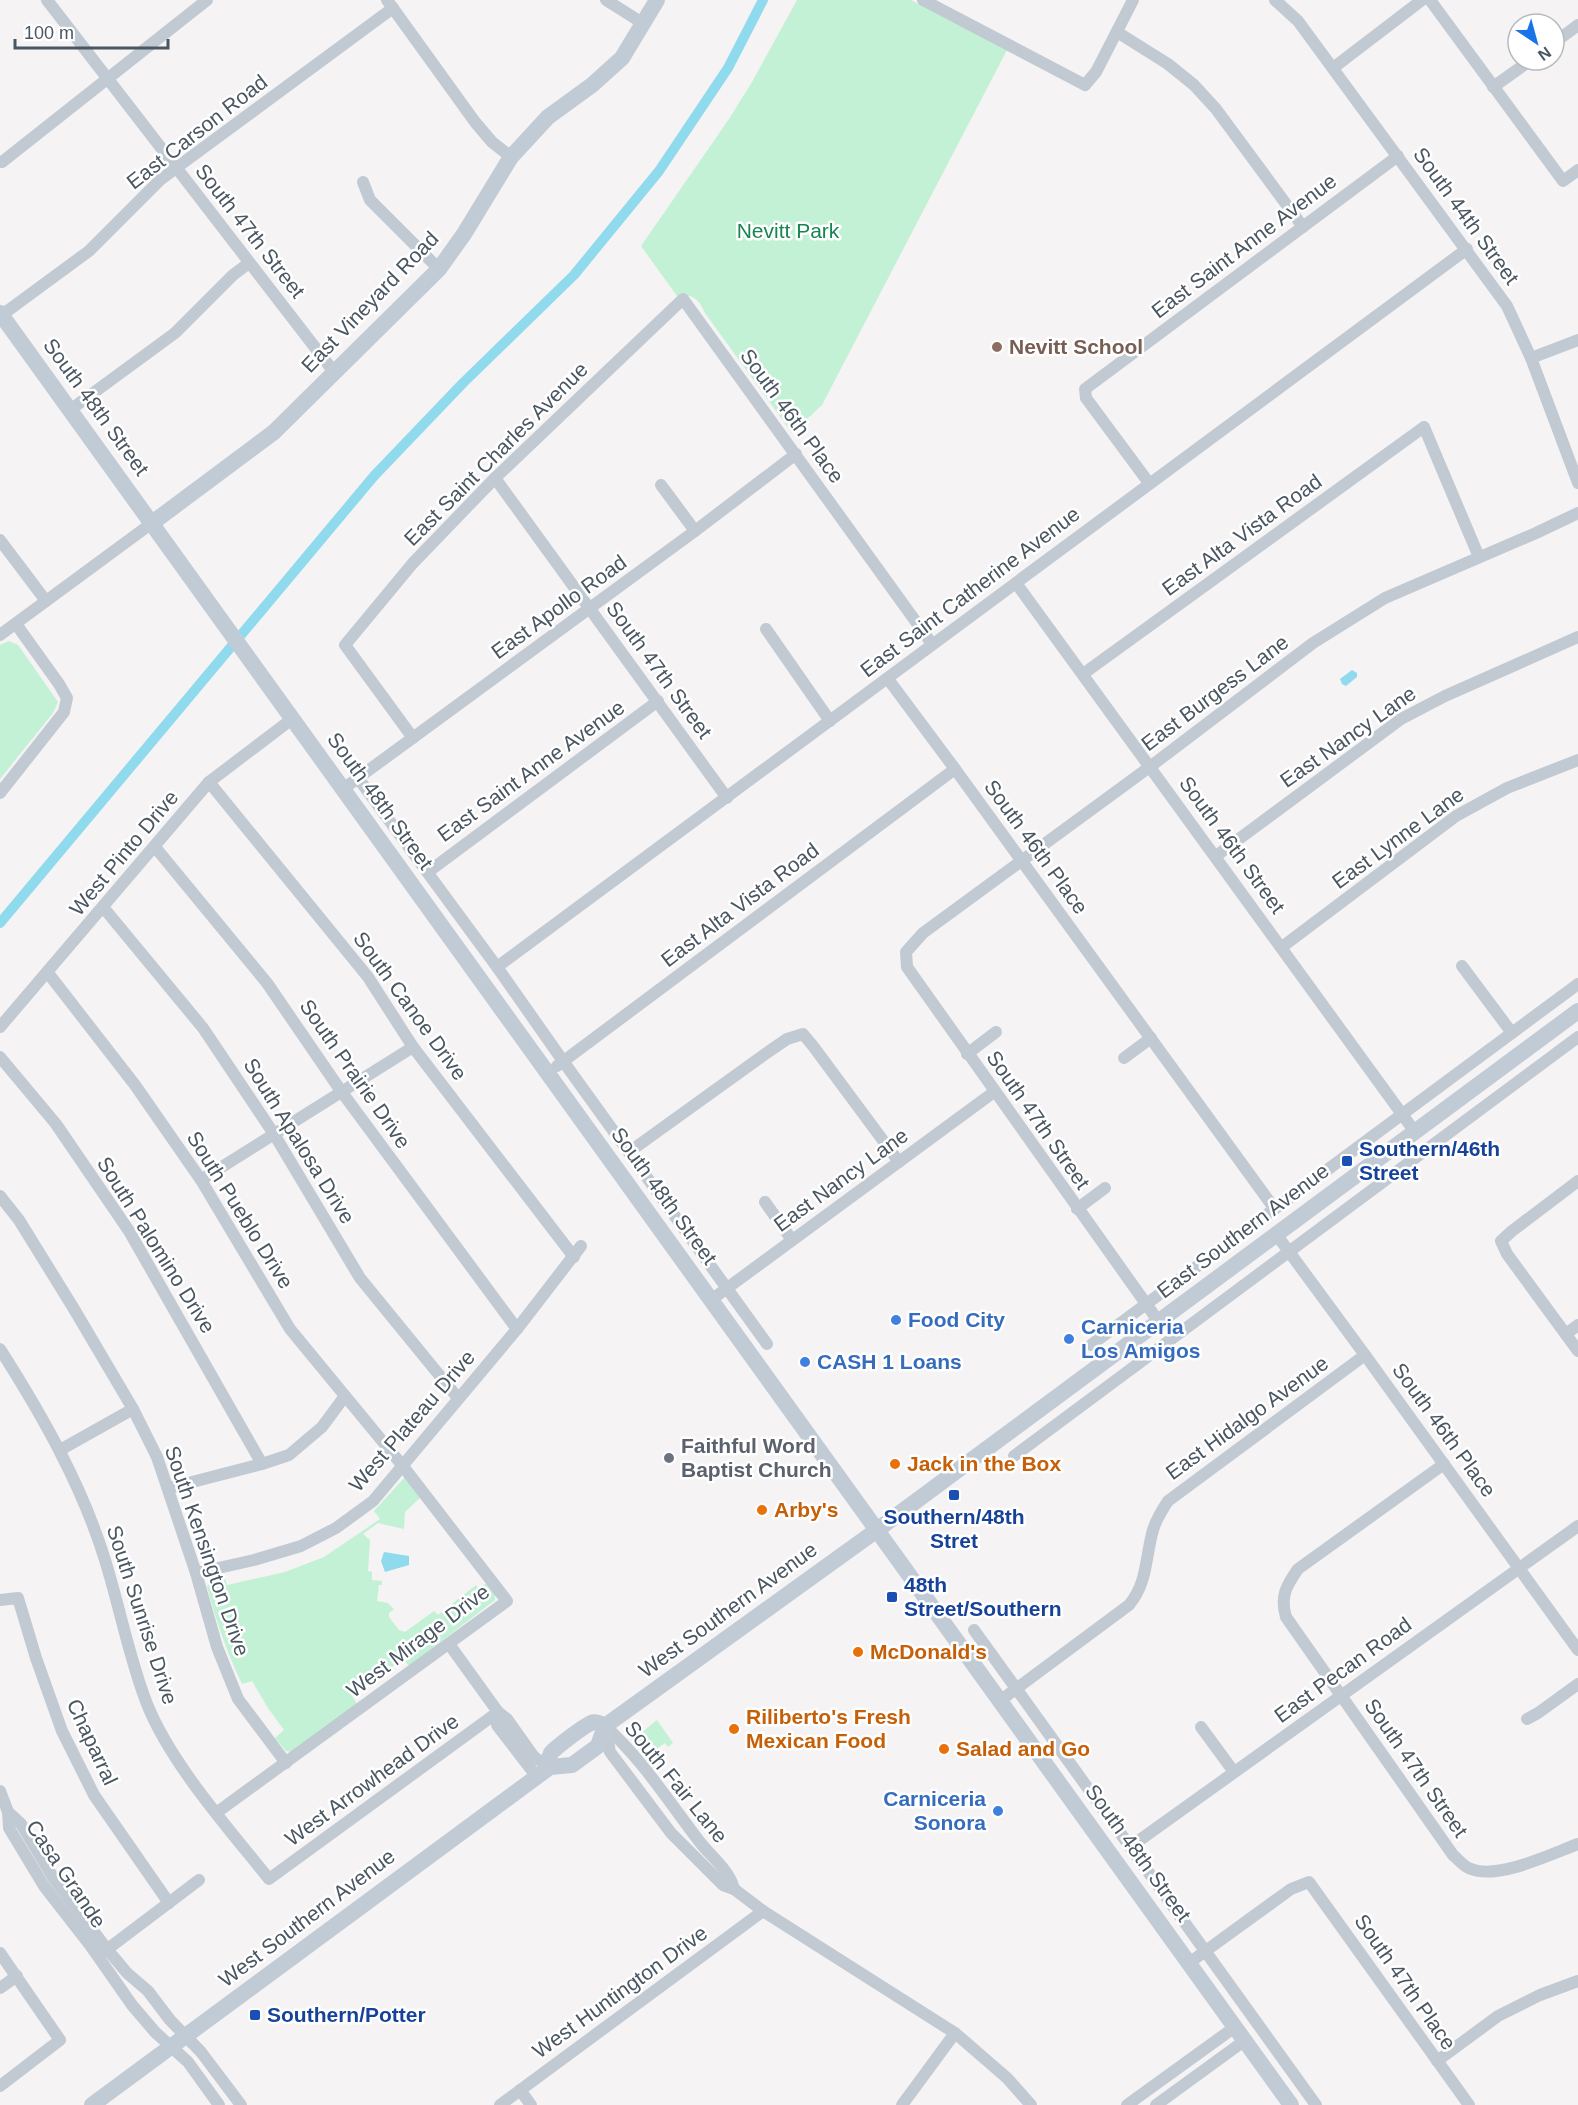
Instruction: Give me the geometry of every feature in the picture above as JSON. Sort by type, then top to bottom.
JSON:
[{"type":"main road","name":"East Vineyard Road","points":[[152,524],[256,448],[290,418],[439,269],[465,234],[511,157],[548,117],[592,85],[622,58],[657,0]]},
{"type":"main road","name":"South 48th Street","points":[[1,314],[1291,2105]]},
{"type":"main road","name":"East Southern Avenue","points":[[877,1530],[1578,1011]]},
{"type":"main road","name":"West Southern Avenue","points":[[92,2105],[543,1772],[573,1765],[598,1746],[605,1726],[877,1530]]},
{"type":"main road","name":"West Southern Avenue","points":[[543,1772],[552,1752],[560,1746],[592,1723],[605,1726]]},
{"type":"street","name":"South 47th Street","points":[[47,0],[334,372]]},
{"type":"street","points":[[2,162],[207,0]]},
{"type":"street","points":[[606,0],[644,24]]},
{"type":"street","points":[[923,0],[1085,85],[1096,72],[1133,0]]},
{"type":"street","name":"South 44th Street","points":[[1275,0],[1298,21],[1508,306],[1532,358],[1578,483]]},
{"type":"street","points":[[1333,68],[1422,0]]},
{"type":"street","points":[[1431,0],[1563,181],[1578,170]]},
{"type":"street","points":[[390,4],[475,122],[492,142],[511,157]]},
{"type":"street","name":"East Carson Road","points":[[1,314],[88,251],[160,180],[390,4]]},
{"type":"street","points":[[1117,32],[1168,64],[1194,85],[1216,109],[1303,227]]},
{"type":"street","points":[[1493,87],[1514,72]]},
{"type":"street","name":"East Saint Anne Avenue","points":[[1149,483],[1086,398],[1085,389],[1398,156]]},
{"type":"street","points":[[363,182],[370,200],[439,269]]},
{"type":"street","name":"East Saint Catherine Avenue","points":[[497,967],[1467,249]]},
{"type":"street","points":[[70,410],[175,333],[233,275],[249,263]]},
{"type":"street","name":"South 46th Place","points":[[683,299],[932,644]]},
{"type":"street","name":"East Saint Charles Avenue","points":[[412,738],[345,645],[413,563],[495,478],[683,299]]},
{"type":"street","points":[[1532,358],[1578,340]]},
{"type":"street","name":"East Alta Vista Road","points":[[1083,674],[1424,427],[1479,557]]},
{"type":"street","name":"East Apollo Road","points":[[343,789],[695,531],[796,453]]},
{"type":"street","name":"South 47th Street","points":[[495,478],[727,798]]},
{"type":"street","points":[[661,485],[695,531]]},
{"type":"street","name":"East Burgess Lane","points":[[906,952],[922,933],[1151,766],[1313,643],[1385,598],[1578,513]]},
{"type":"street","points":[[0,635],[152,524]]},
{"type":"street","points":[[0,540],[46,601]]},
{"type":"street","name":"South 46th Street","points":[[1016,583],[1415,1132]]},
{"type":"street","points":[[0,793],[64,712],[67,698],[16,624]]},
{"type":"street","points":[[766,629],[830,721]]},
{"type":"street","name":"East Nancy Lane","points":[[1216,856],[1401,719],[1444,696],[1578,637]]},
{"type":"street","name":"South 46th Place","points":[[888,679],[1274,1208]]},
{"type":"street","name":"East Saint Anne Avenue","points":[[428,872],[658,701]]},
{"type":"street","name":"West Pinto Drive","points":[[0,1027],[209,782],[292,719]]},
{"type":"street","name":"East Lynne Lane","points":[[1282,947],[1456,816],[1507,788],[1578,760]]},
{"type":"street","name":"East Alta Vista Road","points":[[548,1073],[955,769]]},
{"type":"street","name":"South 48th Street","points":[[358,778],[497,967],[766,1344]]},
{"type":"street","name":"South Canoe Drive","points":[[209,782],[369,977],[413,1047],[577,1252]]},
{"type":"street","name":"South Prairie Drive","points":[[155,847],[267,983],[341,1091],[517,1329]]},
{"type":"street","name":"South Apalosa Drive","points":[[103,908],[203,1028],[274,1134],[360,1278],[458,1398]]},
{"type":"street","name":"South 47th Street","points":[[906,952],[907,967],[1159,1322]]},
{"type":"street","points":[[1462,966],[1512,1033]]},
{"type":"street","name":"South Pueblo Drive","points":[[48,973],[135,1085],[201,1180],[290,1329],[402,1465]]},
{"type":"street","name":"East Southern Avenue","points":[[1091,1345],[1578,984]]},
{"type":"street","name":"South 47th Street","points":[[967,1054],[996,1032]]},
{"type":"street","points":[[629,1152],[787,1039],[803,1034],[899,1162]]},
{"type":"street","name":"East Southern Avenue","points":[[1014,1456],[1578,1037]]},
{"type":"street","points":[[1124,1058],[1151,1038]]},
{"type":"street","points":[[201,1180],[413,1047]]},
{"type":"street","name":"South Palomino Drive","points":[[0,1057],[56,1124],[129,1231],[262,1464]]},
{"type":"street","name":"East Nancy Lane","points":[[711,1300],[994,1092]]},
{"type":"street","points":[[1578,1181],[1501,1242],[1507,1254],[1578,1351]]},
{"type":"street","name":"South 47th Street","points":[[1077,1209],[1105,1188]]},
{"type":"street","name":"South Kensington Drive","points":[[0,1196],[19,1220],[133,1409],[157,1457],[169,1488],[217,1647],[238,1698],[286,1763]]},
{"type":"street","points":[[765,1202],[792,1240]]},
{"type":"street","name":"South 46th Place","points":[[1276,1234],[1578,1650]]},
{"type":"street","name":"West Plateau Drive","points":[[196,1573],[254,1560],[301,1546],[336,1528],[373,1501],[517,1329],[577,1252]]},
{"type":"street","points":[[1566,1334],[1578,1325]]},
{"type":"street","name":"South Sunrise Drive","points":[[0,1349],[60,1450],[91,1519],[147,1706],[173,1753],[216,1813],[269,1879]]},
{"type":"street","name":"East Hidalgo Avenue","points":[[1001,1700],[1129,1605],[1138,1594],[1143,1582],[1154,1530],[1168,1501],[1365,1355]]},
{"type":"street","points":[[169,1488],[289,1455],[322,1427],[345,1396]]},
{"type":"street","points":[[60,1450],[133,1409]]},
{"type":"street","name":"South 47th Street","points":[[1444,1464],[1298,1569],[1283,1594],[1286,1617],[1453,1855],[1469,1869],[1480,1872],[1503,1871],[1578,1844]]},
{"type":"street","name":"West Mirage Drive","points":[[216,1813],[507,1601],[402,1465]]},
{"type":"street","name":"East Pecan Road","points":[[1130,1847],[1578,1526]]},
{"type":"street","name":"Chaparral","points":[[0,1600],[18,1598],[62,1731],[94,1795],[169,1903]]},
{"type":"street","name":"South 48th Street","points":[[974,1630],[1316,2105]]},
{"type":"street","points":[[449,1644],[498,1712],[507,1719],[543,1772]]},
{"type":"street","points":[[1527,1719],[1578,1684]]},
{"type":"street","points":[[498,1712],[497,1725],[543,1772]]},
{"type":"street","name":"West Arrowhead Drive","points":[[269,1879],[498,1712]]},
{"type":"street","name":"South Fair Lane","points":[[605,1726],[610,1752],[655,1814],[709,1872],[763,1911],[955,2033],[1007,2078],[1031,2105]]},
{"type":"street","name":"South Fair Lane","points":[[605,1726],[625,1743],[701,1845],[731,1878],[734,1889]]},
{"type":"street","points":[[1201,1727],[1234,1772]]},
{"type":"street","points":[[523,1741],[543,1748],[560,1746]]},
{"type":"street","name":"Casa Grande","points":[[0,1791],[9,1828],[44,1886],[103,1953],[148,1991],[170,2020],[201,2052],[241,2105]]},
{"type":"street","points":[[103,1953],[198,1880]]},
{"type":"street","name":"South 47th Place","points":[[1205,1951],[1291,1889],[1309,1882],[1469,2105]]},
{"type":"street","name":"West Huntington Drive","points":[[500,2105],[763,1911]]},
{"type":"street","points":[[1189,1963],[1205,1951]]},
{"type":"street","points":[[0,1953],[60,2040],[0,2086]]},
{"type":"street","name":"Casa Grande","points":[[103,1953],[132,2005],[155,2032],[188,2062],[219,2105]]},
{"type":"street","points":[[0,1988],[17,1976]]},
{"type":"street","points":[[1437,2061],[1498,2016],[1540,1995],[1578,1981]]},
{"type":"street","points":[[902,2105],[955,2033]]},
{"type":"street","points":[[1127,2105],[1240,2034]]},
{"type":"street","points":[[1156,2105],[1240,2034]]},
{"type":"street","points":[[520,2090],[531,2105]]},
{"type":"green space","name":"Nevitt Park","points":[[797,0],[911,0],[1007,50],[822,405],[792,433],[700,304],[691,296],[677,296],[641,246],[729,119]]},
{"type":"green space","points":[[9,641],[18,645],[58,702],[53,713],[0,779],[0,645]]},
{"type":"green space","points":[[405,1477],[421,1497],[405,1512],[404,1529],[378,1523],[363,1534],[370,1540],[368,1571],[372,1572],[372,1580],[382,1581],[382,1585],[379,1585],[377,1601],[388,1603],[394,1609],[389,1613],[389,1617],[399,1630],[405,1632],[434,1611],[438,1615],[476,1585],[478,1588],[487,1583],[495,1594],[495,1600],[409,1666],[403,1659],[352,1696],[358,1705],[292,1752],[286,1751],[275,1738],[284,1730],[252,1681],[242,1684],[218,1624],[208,1584],[213,1578],[224,1575],[227,1585],[285,1572],[324,1557],[380,1519],[374,1511]]},
{"type":"green space","points":[[657,1720],[673,1743],[668,1747],[665,1743],[651,1753],[659,1764],[653,1768],[634,1739]]},
{"type":"water","points":[[1352,670],[1357,673],[1357,677],[1346,686],[1342,684],[1340,679]]},
{"type":"water","points":[[384,1552],[409,1556],[409,1565],[385,1572],[381,1561]]},
{"type":"waterway","points":[[0,923],[374,476],[463,383],[574,275],[659,171],[728,68],[763,0]]},
{"type":"place","name":"Nevitt School","points":[[997,347]]},
{"type":"place","name":"Southern/46th Street","points":[[1347,1161]]},
{"type":"place","name":"Food City","points":[[896,1320]]},
{"type":"place","name":"Carniceria Los Amigos","points":[[1069,1339]]},
{"type":"place","name":"CASH 1 Loans","points":[[805,1362]]},
{"type":"place","name":"Faithful Word Baptist Church","points":[[669,1458]]},
{"type":"place","name":"Jack in the Box","points":[[895,1464]]},
{"type":"place","name":"Southern/48th Stret","points":[[954,1495]]},
{"type":"place","name":"Arby's","points":[[762,1510]]},
{"type":"place","name":"48th Street/Southern","points":[[892,1597]]},
{"type":"place","name":"McDonald's","points":[[858,1652]]},
{"type":"place","name":"Riliberto's Fresh Mexican Food","points":[[734,1729]]},
{"type":"place","name":"Salad and Go","points":[[944,1749]]},
{"type":"place","name":"Carniceria Sonora","points":[[998,1811]]},
{"type":"place","name":"Southern/Potter","points":[[255,2015]]}]
